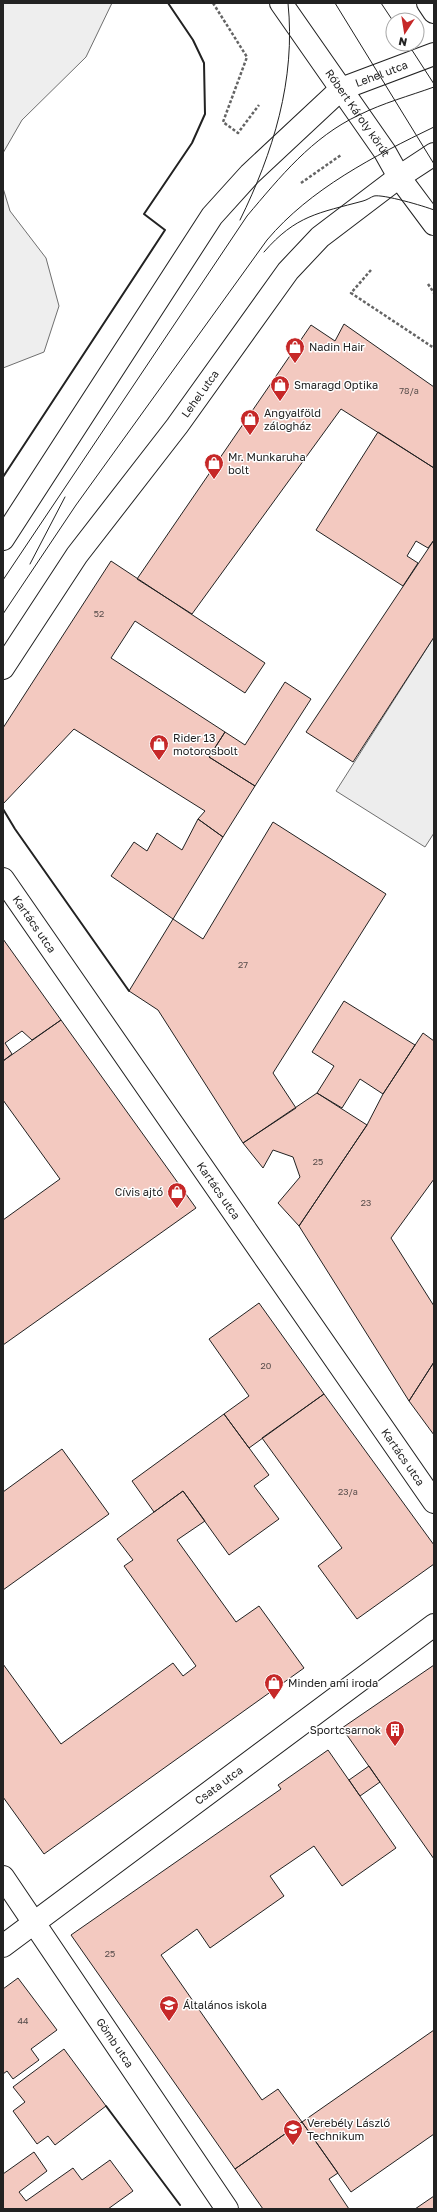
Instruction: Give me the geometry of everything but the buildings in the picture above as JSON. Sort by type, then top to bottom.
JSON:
[{"type":"street","name":"Róbert Károly körút","points":[[281,3],[385,152],[399,177],[434,224]]},
{"type":"street","points":[[428,3],[434,12]]},
{"type":"street","name":"Lehel utca","points":[[3,539],[212,216],[250,174],[341,89],[434,54]]},
{"type":"street","name":"Lehel utca","points":[[3,668],[77,555],[177,426],[288,270],[320,237],[399,177],[434,154]]},
{"type":"street","name":"Kartács utca","points":[[3,879],[434,1502]]},
{"type":"street","name":"Csata utca","points":[[3,1946],[434,1625]]},
{"type":"street","name":"Gömb utca","points":[[3,1877],[35,1922],[227,2209]]},
{"type":"path","points":[[213,3],[247,57],[223,122],[238,134],[259,105]]},
{"type":"path","points":[[301,183],[341,155]]},
{"type":"path","points":[[370,270],[350,293],[434,348]]},
{"type":"path","points":[[428,284],[434,293]]},
{"type":"shaded area","points":[[3,3],[112,3],[86,57],[22,120],[3,153]]},
{"type":"shaded area","points":[[3,188],[10,211],[46,258],[59,306],[44,352],[3,368]]},
{"type":"shaded area","points":[[434,637],[434,833],[425,847],[336,791]]},
{"type":"tram line","points":[[240,220],[263,169],[272,142],[285,88],[289,60],[290,32],[288,3]]},
{"type":"tram line","points":[[335,3],[434,164]]},
{"type":"tram line","points":[[381,3],[387,12]]},
{"type":"tram line","points":[[413,52],[434,84]]},
{"type":"tram line","points":[[3,580],[247,216],[272,187],[312,146],[342,124],[377,107],[434,87]]},
{"type":"tram line","points":[[3,614],[76,505],[267,240],[284,222],[323,189],[366,162],[434,127]]},
{"type":"tram line","points":[[264,252],[287,230],[309,217],[364,201],[374,196],[394,198],[434,210]]},
{"type":"tram line","points":[[30,564],[65,497]]},
{"type":"wall","points":[[3,477],[165,230],[144,214],[192,143],[205,114],[204,63],[193,40],[168,3]]},
{"type":"wall","points":[[3,809],[15,829],[129,991]]},
{"type":"wall","points":[[106,2106],[180,2205]]},
{"type":"place","name":"Nadin Hair","points":[[295,364]]},
{"type":"place","name":"Smaragd Optika","points":[[280,402]]},
{"type":"place","name":"Angyalföld zálogház","points":[[250,436]]},
{"type":"place","name":"Mr. Munkaruha bolt","points":[[214,480]]},
{"type":"place","name":"Rider 13 motorosbolt","points":[[159,761]]},
{"type":"place","name":"Cívis ajtó","points":[[177,1209]]},
{"type":"place","name":"Minden ami iroda","points":[[274,1700]]},
{"type":"place","name":"Sportcsarnok","points":[[395,1747]]},
{"type":"place","name":"Általános iskola","points":[[169,2022]]},
{"type":"place","name":"Verebély László Technikum","points":[[293,2146]]}]
